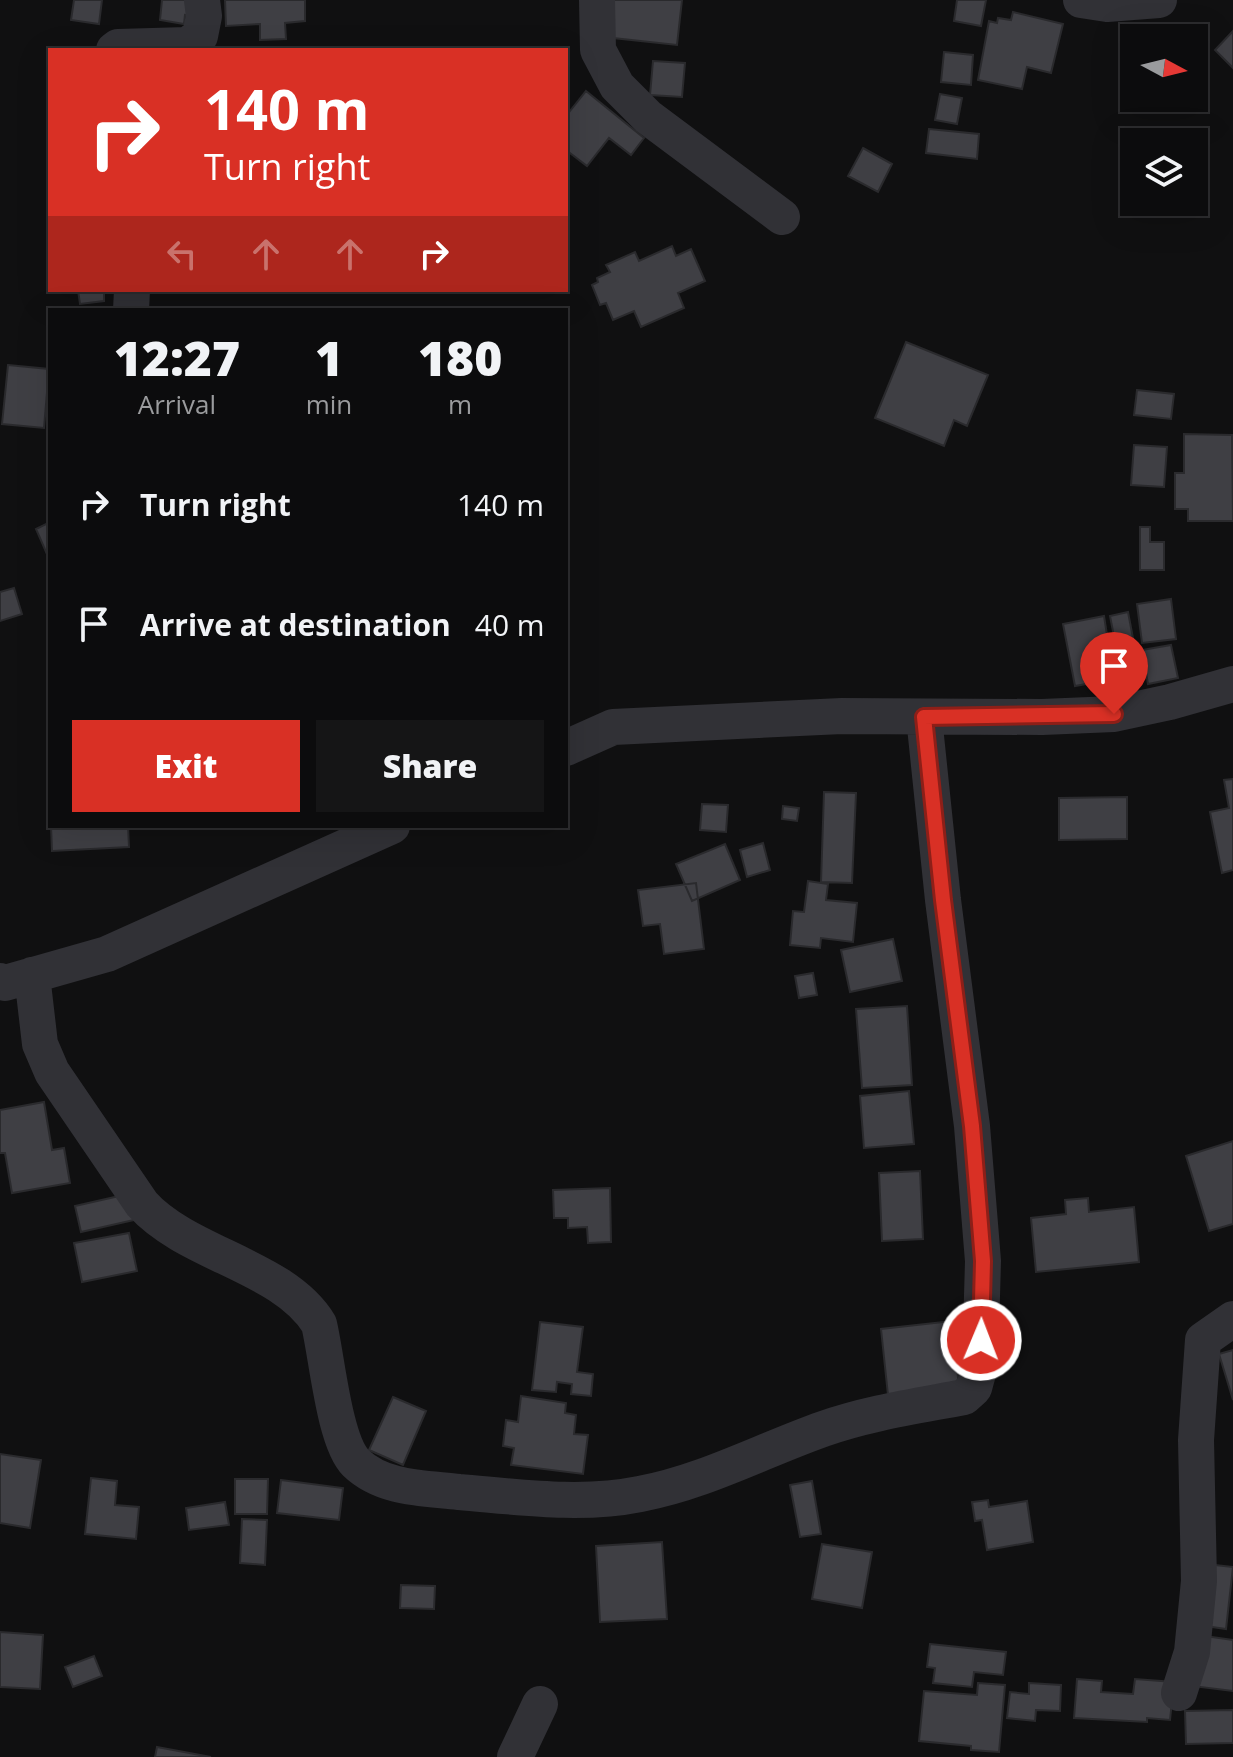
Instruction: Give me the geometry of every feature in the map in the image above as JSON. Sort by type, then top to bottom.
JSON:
[{"type":"street","points":[[117,48],[187,45],[200,36],[204,16],[202,0]]},
{"type":"street","points":[[597,0],[598,50],[617,86],[648,117],[782,217]]},
{"type":"street","points":[[1081,0],[1107,4],[1159,0]]},
{"type":"street","points":[[568,747],[613,727],[842,716],[1114,714],[1233,684]]},
{"type":"street","points":[[388,828],[107,954],[16,978],[40,1044],[52,1072],[142,1204],[158,1221],[275,1284],[309,1307],[319,1324],[342,1440],[356,1462],[382,1481],[411,1487],[592,1501],[639,1495],[688,1483],[823,1429],[877,1414],[964,1397],[974,1388],[980,1366],[983,1261],[972,1126],[943,900],[924,717]]},
{"type":"street","points":[[1179,1693],[1192,1652],[1199,1581],[1196,1440],[1203,1340],[1224,1322],[1233,1319]]},
{"type":"street","points":[[515,1757],[540,1704]]},
{"type":"building","points":[[74,0],[102,0],[99,24],[71,20]]},
{"type":"building","points":[[162,0],[194,0],[192,16],[185,15],[184,24],[160,20]]},
{"type":"building","points":[[225,0],[305,0],[305,21],[285,23],[286,39],[260,40],[260,24],[226,26]]},
{"type":"building","points":[[608,0],[682,0],[677,45],[604,37]]},
{"type":"building","points":[[957,0],[986,0],[981,26],[954,21]]},
{"type":"building","points":[[1013,12],[1063,24],[1051,73],[1027,67],[1022,89],[978,80],[989,21],[997,23],[998,18],[1011,20]]},
{"type":"building","points":[[1233,31],[1233,68],[1215,50]]},
{"type":"building","points":[[944,52],[973,55],[971,85],[941,82]]},
{"type":"building","points":[[653,61],[685,63],[682,97],[650,95]]},
{"type":"building","points":[[586,91],[644,138],[631,155],[609,138],[587,166],[568,152],[568,114]]},
{"type":"building","points":[[940,94],[962,98],[957,124],[935,120]]},
{"type":"building","points":[[929,129],[979,134],[977,159],[926,153]]},
{"type":"building","points":[[863,148],[892,164],[878,192],[848,176]]},
{"type":"building","points":[[672,246],[676,256],[691,249],[705,281],[678,293],[684,308],[641,327],[634,311],[613,320],[606,303],[600,305],[592,285],[598,282],[597,278],[610,272],[606,265],[635,252],[639,261]]},
{"type":"building","points":[[78,292],[104,292],[104,301],[80,304]]},
{"type":"building","points":[[906,342],[988,375],[967,426],[954,420],[944,446],[875,418]]},
{"type":"building","points":[[8,365],[48,369],[44,428],[2,424]]},
{"type":"building","points":[[1137,390],[1174,394],[1171,419],[1134,415]]},
{"type":"building","points":[[1184,434],[1232,435],[1233,521],[1188,521],[1188,509],[1175,509],[1175,473],[1184,473]]},
{"type":"building","points":[[1134,445],[1167,447],[1164,487],[1131,485]]},
{"type":"building","points":[[48,523],[48,556],[36,529]]},
{"type":"building","points":[[1140,527],[1150,527],[1150,542],[1164,542],[1164,570],[1140,570]]},
{"type":"building","points":[[14,588],[22,614],[0,621],[0,592]]},
{"type":"building","points":[[1171,599],[1176,639],[1142,643],[1137,604]]},
{"type":"building","points":[[1128,612],[1140,675],[1122,678],[1110,616]]},
{"type":"building","points":[[1104,616],[1114,679],[1075,686],[1063,624]]},
{"type":"building","points":[[1171,645],[1178,678],[1148,684],[1142,650]]},
{"type":"building","points":[[1233,779],[1233,870],[1222,873],[1210,812],[1229,808],[1224,780]]},
{"type":"building","points":[[824,792],[856,793],[852,883],[821,882]]},
{"type":"building","points":[[1127,797],[1127,839],[1059,840],[1059,798]]},
{"type":"building","points":[[702,804],[728,805],[726,832],[700,830]]},
{"type":"building","points":[[783,806],[799,808],[797,821],[782,819]]},
{"type":"building","points":[[51,828],[128,828],[129,847],[52,851]]},
{"type":"building","points":[[763,843],[770,870],[747,877],[740,850]]},
{"type":"building","points":[[725,844],[740,880],[692,901],[676,864]]},
{"type":"building","points":[[808,881],[828,884],[826,900],[857,903],[853,942],[821,938],[820,948],[790,945],[793,911],[804,912]]},
{"type":"building","points":[[696,883],[704,949],[664,954],[660,924],[643,926],[638,890]]},
{"type":"building","points":[[893,939],[902,981],[850,992],[841,950]]},
{"type":"building","points":[[813,973],[817,995],[799,998],[795,976]]},
{"type":"building","points":[[907,1006],[912,1085],[862,1088],[856,1009]]},
{"type":"building","points":[[909,1091],[914,1144],[864,1148],[860,1096]]},
{"type":"building","points":[[44,1102],[52,1150],[64,1148],[70,1183],[12,1193],[5,1153],[0,1153],[0,1110]]},
{"type":"building","points":[[1233,1141],[1233,1224],[1209,1231],[1186,1156]]},
{"type":"building","points":[[920,1171],[923,1239],[882,1241],[879,1173]]},
{"type":"building","points":[[610,1188],[611,1242],[588,1243],[587,1227],[568,1228],[568,1218],[554,1218],[553,1190]]},
{"type":"building","points":[[128,1194],[134,1220],[81,1232],[75,1206]]},
{"type":"building","points":[[1088,1198],[1089,1212],[1134,1207],[1139,1262],[1036,1272],[1031,1218],[1066,1214],[1065,1200]]},
{"type":"building","points":[[129,1233],[137,1271],[82,1282],[74,1243]]},
{"type":"building","points":[[952,1321],[961,1406],[890,1414],[881,1329]]},
{"type":"building","points":[[540,1322],[583,1327],[577,1372],[593,1374],[591,1396],[571,1394],[572,1384],[557,1382],[556,1392],[532,1390]]},
{"type":"building","points":[[1233,1350],[1233,1400],[1219,1354]]},
{"type":"building","points":[[521,1396],[566,1403],[565,1413],[576,1415],[574,1434],[588,1435],[583,1474],[511,1465],[514,1448],[503,1446],[506,1420],[518,1422]]},
{"type":"building","points":[[393,1397],[426,1411],[403,1465],[369,1450]]},
{"type":"building","points":[[0,1454],[41,1460],[30,1528],[0,1523]]},
{"type":"building","points":[[91,1478],[117,1481],[115,1505],[139,1507],[136,1539],[85,1534]]},
{"type":"building","points":[[235,1479],[268,1479],[267,1514],[235,1514]]},
{"type":"building","points":[[281,1480],[343,1488],[339,1520],[277,1513]]},
{"type":"building","points":[[812,1481],[821,1534],[800,1537],[790,1485]]},
{"type":"building","points":[[988,1500],[989,1507],[1027,1501],[1033,1542],[987,1550],[982,1520],[975,1521],[972,1502]]},
{"type":"building","points":[[225,1502],[229,1525],[189,1530],[186,1508]]},
{"type":"building","points":[[242,1519],[267,1520],[265,1565],[240,1563]]},
{"type":"building","points":[[662,1542],[667,1619],[600,1622],[596,1546]]},
{"type":"building","points":[[822,1544],[872,1552],[862,1608],[812,1599]]},
{"type":"building","points":[[1206,1564],[1233,1567],[1226,1629],[1198,1625]]},
{"type":"building","points":[[401,1585],[435,1586],[434,1609],[400,1608]]},
{"type":"building","points":[[0,1632],[43,1635],[40,1689],[0,1687]]},
{"type":"building","points":[[1198,1635],[1233,1640],[1233,1691],[1192,1686]]},
{"type":"building","points":[[930,1644],[1006,1652],[1003,1675],[974,1672],[972,1687],[933,1683],[935,1668],[927,1667]]},
{"type":"building","points":[[94,1656],[102,1676],[73,1687],[65,1667]]},
{"type":"building","points":[[1077,1679],[1102,1681],[1101,1692],[1133,1694],[1135,1679],[1174,1682],[1170,1720],[1147,1718],[1147,1722],[1074,1718]]},
{"type":"building","points":[[978,1683],[1005,1685],[999,1752],[919,1741],[924,1691],[977,1695]]},
{"type":"building","points":[[1029,1683],[1061,1685],[1060,1711],[1036,1710],[1035,1721],[1007,1718],[1010,1692],[1029,1694]]},
{"type":"building","points":[[1233,1710],[1233,1743],[1186,1744],[1185,1711]]},
{"type":"building","points":[[157,1747],[211,1757],[155,1757]]},
{"type":"route","points":[[981,1340],[983,1261],[972,1126],[943,900],[924,717],[1114,714]]}]
